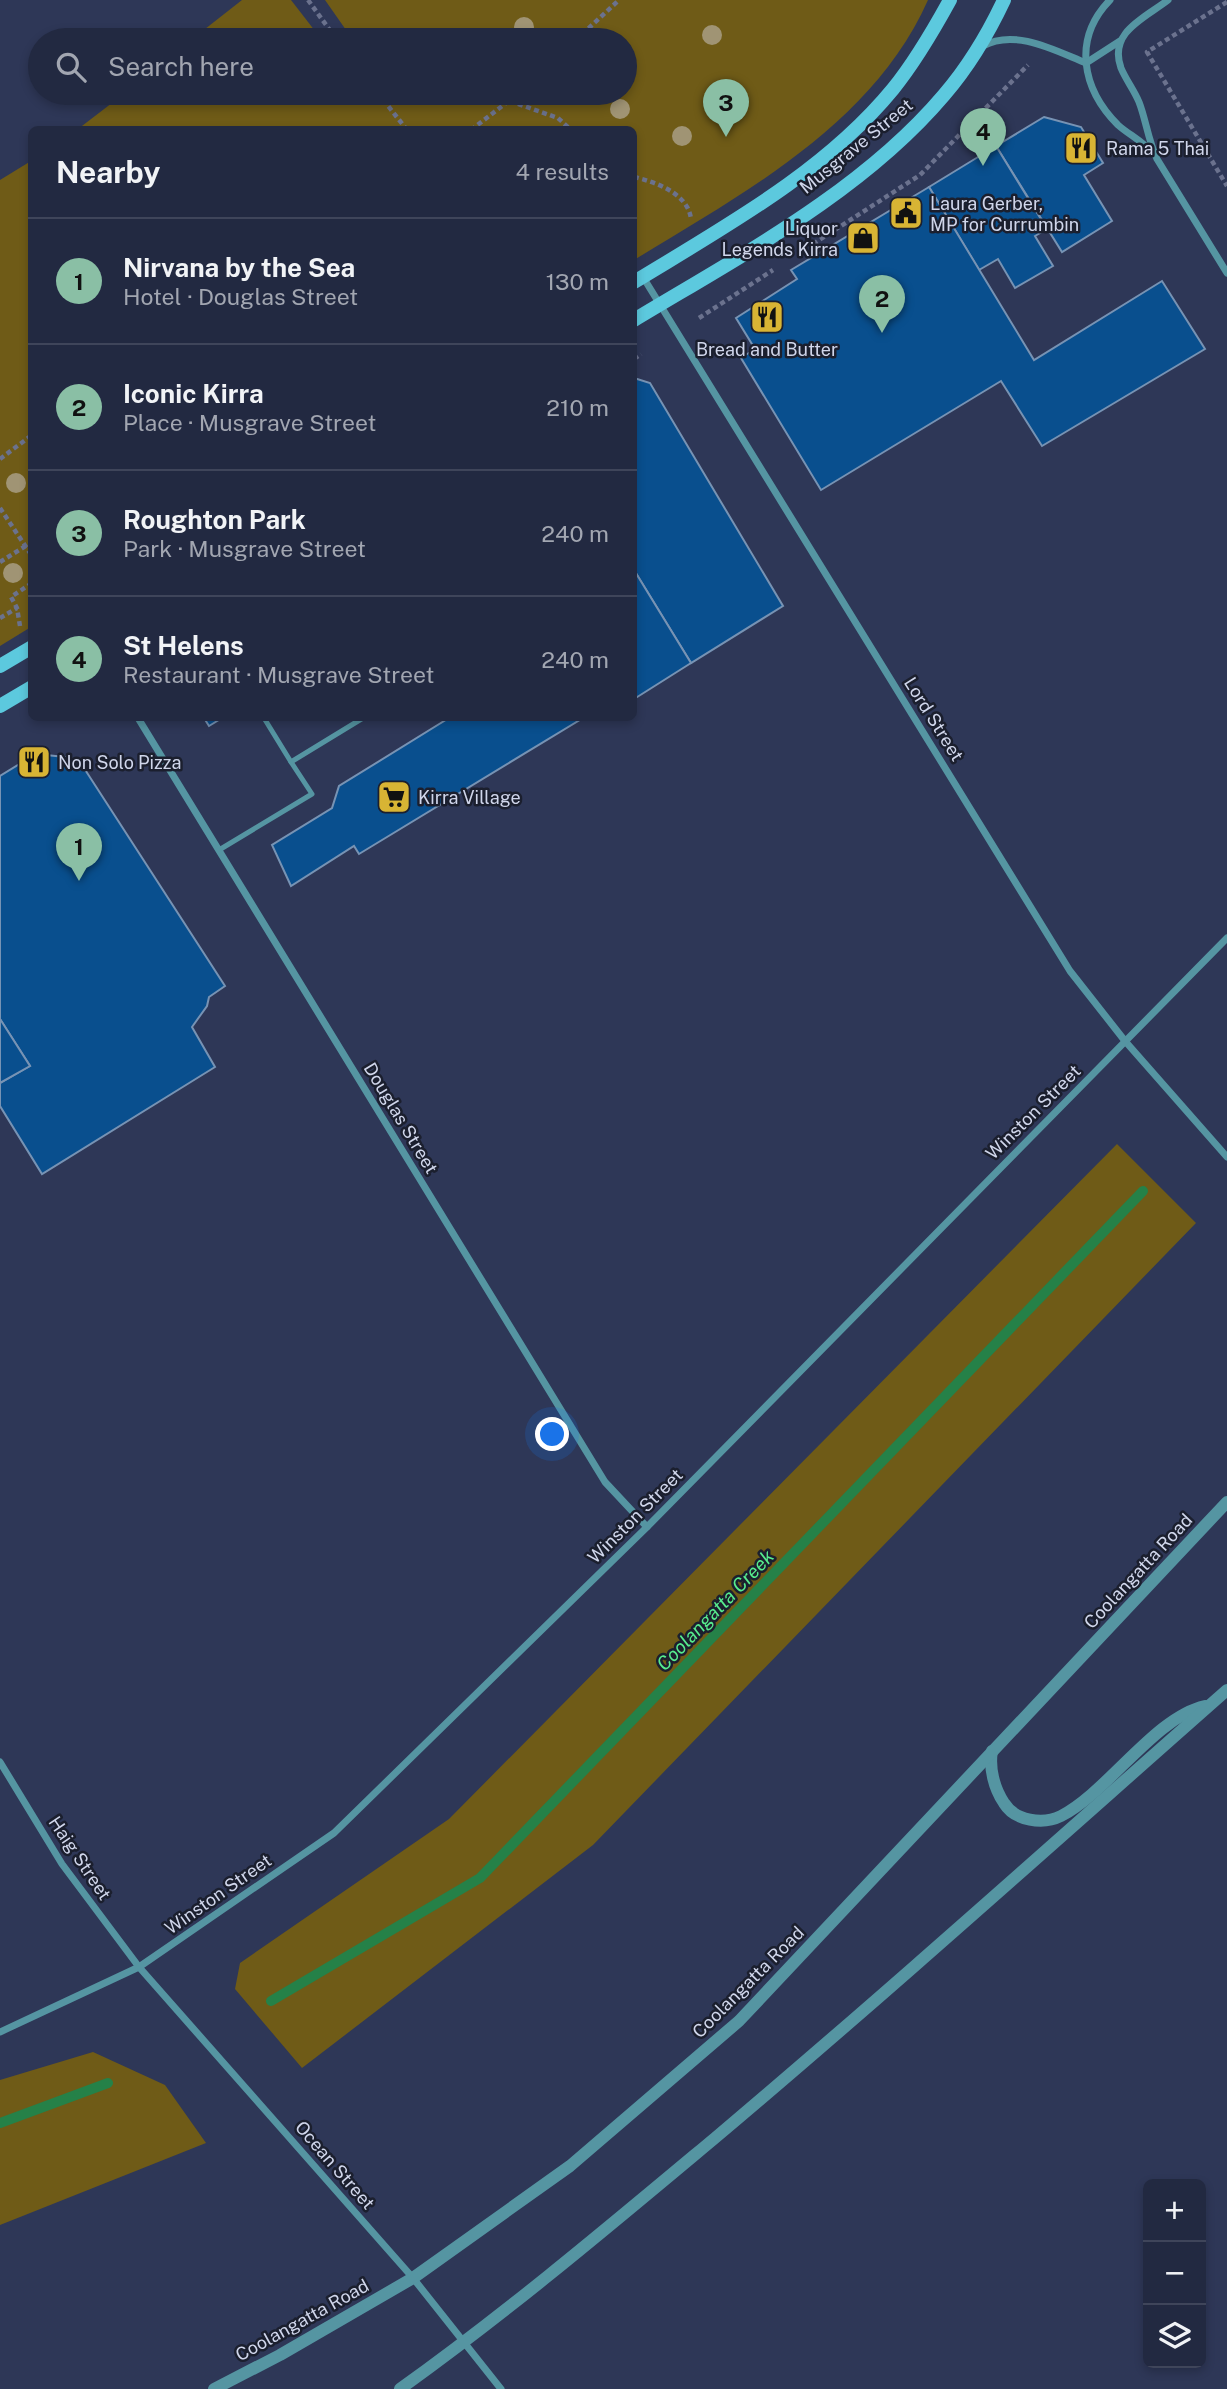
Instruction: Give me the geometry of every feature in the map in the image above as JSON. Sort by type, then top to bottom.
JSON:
[{"type":"main road","name":"Musgrave Street","points":[[638,279],[782,188],[848,136],[872,113],[909,69],[950,0]]},
{"type":"main road","name":"Musgrave Street","points":[[637,318],[809,210],[869,166],[933,108],[978,48],[1003,0]]},
{"type":"main road","points":[[0,666],[28,649]]},
{"type":"main road","points":[[0,706],[28,689]]},
{"type":"street","points":[[1110,0],[1099,11],[1090,27],[1086,49],[1089,80],[1110,116],[1157,159],[1227,273]]},
{"type":"street","points":[[1086,63],[1120,41],[1135,22],[1168,0]]},
{"type":"street","points":[[978,48],[1008,38],[1049,48],[1086,63]]},
{"type":"street","points":[[1120,41],[1118,55],[1121,67],[1138,100],[1157,159]]},
{"type":"street","name":"Lord Street","points":[[638,279],[661,304],[1070,971],[1125,1041],[1227,1157]]},
{"type":"street","name":"Douglas Street","points":[[140,721],[605,1482],[646,1527]]},
{"type":"street","name":"Winston Street","points":[[0,2032],[139,1967],[334,1833],[646,1527],[1227,938]]},
{"type":"street","name":"Coolangatta Road","points":[[214,2389],[280,2355],[413,2278],[570,2166],[739,2021],[1227,1502]]},
{"type":"street","points":[[400,2389],[464,2343],[615,2222],[791,2073],[1227,1690]]},
{"type":"street","points":[[992,1751],[993,1776],[1004,1804],[1020,1816],[1047,1820],[1074,1808],[1183,1715],[1209,1706]]},
{"type":"street","name":"Haig Street","points":[[0,1762],[62,1864],[139,1967]]},
{"type":"street","name":"Ocean Street","points":[[139,1967],[413,2278],[501,2389]]},
{"type":"lane","points":[[219,850],[312,794],[266,721]]},
{"type":"lane","points":[[291,762],[358,721]]},
{"type":"path","points":[[308,0],[328,28]]},
{"type":"path","points":[[589,28],[619,0]]},
{"type":"path","points":[[1227,2],[1147,52],[1227,186]]},
{"type":"path","points":[[387,105],[404,126]]},
{"type":"path","points":[[476,126],[505,105]]},
{"type":"path","points":[[521,105],[558,118],[567,126]]},
{"type":"path","points":[[637,178],[654,181],[686,204],[691,222]]},
{"type":"path","points":[[637,357],[641,354]]},
{"type":"path","points":[[0,459],[28,438]]},
{"type":"path","points":[[0,508],[28,550]]},
{"type":"path","points":[[0,562],[28,544]]},
{"type":"path","points":[[20,628],[17,608],[11,597],[28,586]]},
{"type":"path","points":[[0,618],[17,608]]},
{"type":"shaded area","points":[[242,0],[291,0],[313,28],[206,28]]},
{"type":"shaded area","points":[[325,0],[928,0],[904,44],[874,84],[840,119],[761,181],[637,258],[637,126],[82,126],[109,105],[637,105],[637,28],[345,28]]},
{"type":"shaded area","points":[[28,163],[28,629],[0,646],[0,180]]},
{"type":"shaded area","points":[[1117,1144],[1196,1223],[593,1845],[302,2068],[235,1989],[240,1963],[449,1819]]},
{"type":"shaded area","points":[[93,2052],[165,2085],[206,2143],[0,2225],[0,2080]]},
{"type":"building","points":[[1044,117],[1081,127],[1103,163],[1084,175],[1112,221],[1062,252],[996,146]]},
{"type":"building","points":[[996,146],[1047,229],[1035,236],[1053,266],[1015,288],[998,259],[979,270],[929,187]]},
{"type":"building","points":[[929,187],[1034,360],[1162,281],[1205,349],[1042,446],[1001,381],[821,490],[741,358],[755,349],[736,318],[797,279],[791,270]]},
{"type":"building","points":[[637,379],[650,383],[783,606],[691,663],[637,575]]},
{"type":"building","points":[[637,575],[691,663],[637,697]]},
{"type":"building","name":"Kirra Village","points":[[444,721],[578,721],[359,854],[354,846],[291,886],[272,845],[332,808],[339,786]]},
{"type":"building","points":[[46,755],[65,757],[82,765],[225,986],[209,997],[207,1006],[192,1027],[215,1067],[42,1174],[0,1106],[0,1083],[30,1066],[0,1019],[0,776],[26,760]]},
{"type":"building","points":[[0,1019],[30,1066],[0,1083]]},
{"type":"waterway","name":"Coolangatta Creek","points":[[271,2001],[480,1878],[1143,1191]]},
{"type":"waterway","name":"Coolangatta Creek","points":[[0,2123],[108,2083]]},
{"type":"place","name":"Roughton Park","points":[[726,137]]},
{"type":"place","name":"Rama 5 Thai","points":[[1081,148]]},
{"type":"place","name":"St Helens","points":[[983,166]]},
{"type":"place","name":"Laura Gerber, MP for Currumbin","points":[[906,213]]},
{"type":"place","name":"Liquor Legends Kirra","points":[[863,238]]},
{"type":"place","name":"Bread and Butter","points":[[767,317]]},
{"type":"place","name":"Iconic Kirra","points":[[882,333]]},
{"type":"place","name":"Non Solo Pizza","points":[[34,762]]},
{"type":"place","name":"Kirra Village","points":[[394,797]]},
{"type":"place","name":"Nirvana by the Sea","points":[[79,881]]}]
